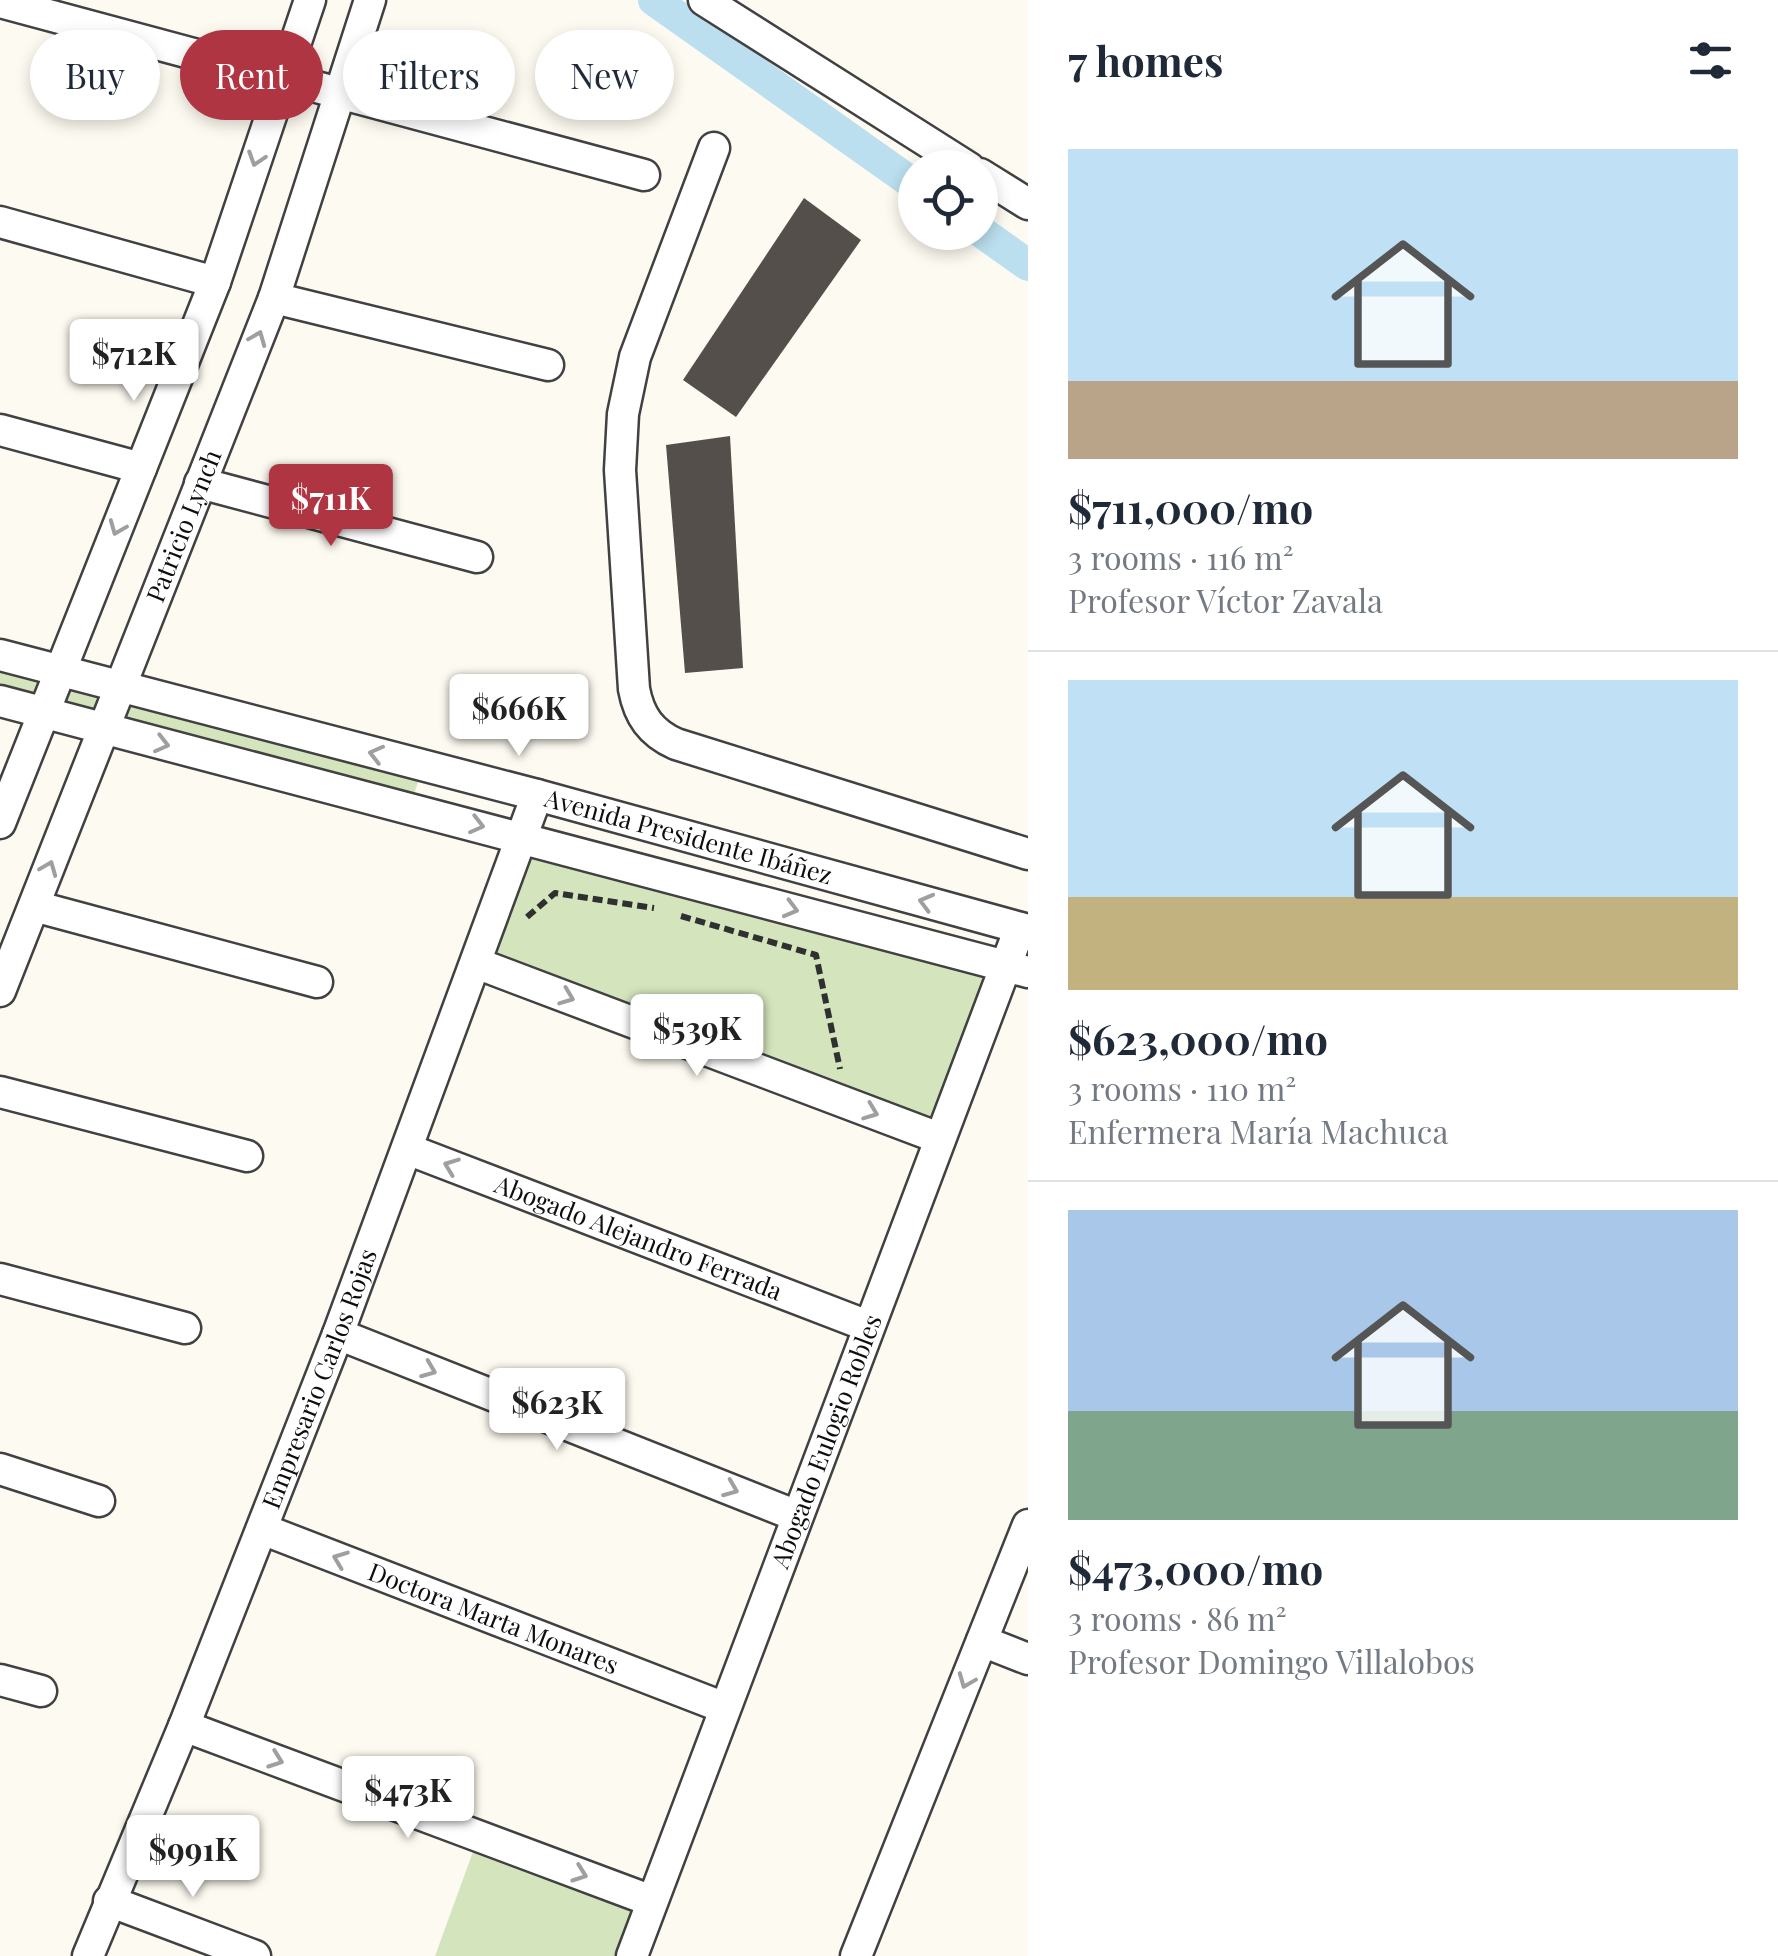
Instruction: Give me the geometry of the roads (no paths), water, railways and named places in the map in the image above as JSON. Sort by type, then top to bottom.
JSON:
[{"type":"street","points":[[300,30],[310,0]]},
{"type":"street","name":"Patricio Lynch","points":[[0,991],[274,298],[370,0]]},
{"type":"street","points":[[704,0],[941,150]]},
{"type":"street","points":[[0,2],[180,50]]},
{"type":"street","points":[[323,90],[644,175]]},
{"type":"street","points":[[0,822],[215,282],[269,120]]},
{"type":"street","points":[[714,148],[635,356],[623,414],[620,470],[634,689],[640,712],[655,732],[676,744],[1028,854]]},
{"type":"street","points":[[998,185],[1028,204]]},
{"type":"street","points":[[0,222],[215,282]]},
{"type":"street","points":[[274,298],[548,365]]},
{"type":"street","points":[[0,430],[141,468]]},
{"type":"street","points":[[200,483],[476,556]]},
{"type":"street","name":"Avenida Presidente Ibáñez","points":[[0,655],[538,795],[1024,929]]},
{"type":"street","name":"Avenida Presidente Ibáñez","points":[[0,701],[1017,969]]},
{"type":"street","name":"Empresario Carlos Rojas","points":[[88,1956],[184,1726],[338,1334],[538,795]]},
{"type":"street","points":[[34,906],[317,982]]},
{"type":"street","name":"Abogado Eulogio Robles","points":[[632,1956],[940,1138],[1017,969],[1024,929]]},
{"type":"street","points":[[476,963],[940,1138]]},
{"type":"street","points":[[0,1092],[248,1156]]},
{"type":"street","name":"Abogado Alejandro Ferrada","points":[[407,1149],[868,1326]]},
{"type":"street","points":[[0,1279],[185,1328]]},
{"type":"street","points":[[338,1334],[798,1516]]},
{"type":"street","points":[[0,1469],[99,1501]]},
{"type":"street","points":[[856,1956],[1028,1525]]},
{"type":"street","name":"Doctora Marta Monares","points":[[262,1529],[725,1708]]},
{"type":"street","points":[[982,1641],[1028,1659]]},
{"type":"street","points":[[0,1680],[40,1691]]},
{"type":"street","points":[[184,1726],[652,1901]]},
{"type":"street","points":[[110,1901],[255,1956]]},
{"type":"waterway","points":[[654,0],[898,173]]},
{"type":"waterway","points":[[998,244],[1028,265]]}]
